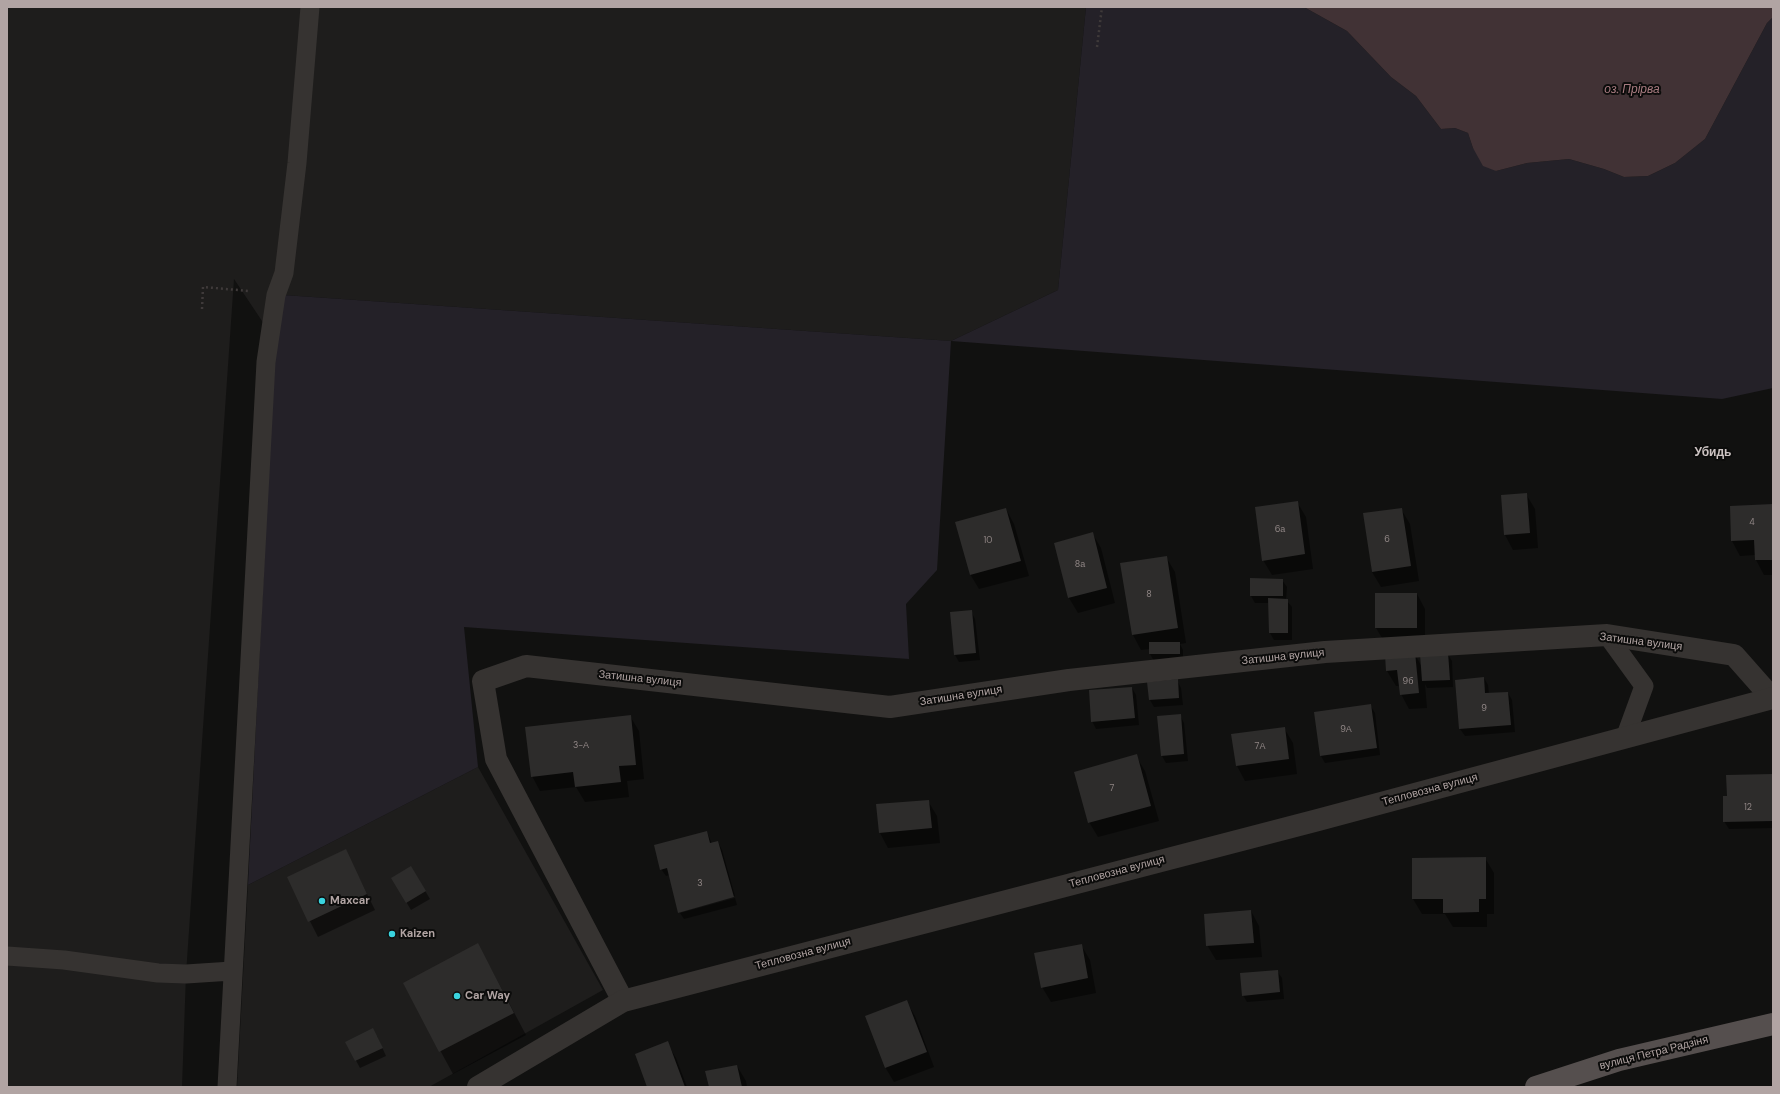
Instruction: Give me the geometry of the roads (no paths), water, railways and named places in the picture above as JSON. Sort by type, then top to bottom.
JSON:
[{"type":"main road","name":"вулиця Петра Радзіня","points":[[1536,1087],[1619,1060],[1773,1024]]},
{"type":"street","name":"Затишна вулиця","points":[[623,1001],[496,759],[483,681],[526,666],[890,707],[1069,680],[1325,652],[1607,635],[1734,655],[1772,698]]},
{"type":"street","name":"Тепловозна вулиця","points":[[478,1087],[623,1001],[1318,820],[1772,698]]},
{"type":"lane","points":[[227,1087],[232,971],[266,362],[276,295],[284,273],[296,174],[310,7]]},
{"type":"lane","points":[[1607,635],[1644,686],[1625,738]]},
{"type":"lane","points":[[7,956],[64,960],[158,973],[186,974],[232,971]]},
{"type":"water","name":"оз. Прірва","points":[[1304,7],[1773,7],[1773,17],[1767,23],[1705,139],[1675,163],[1648,176],[1624,177],[1604,169],[1569,159],[1527,163],[1496,171],[1483,166],[1473,148],[1468,133],[1455,128],[1441,129],[1416,96],[1391,77],[1347,31]]},
{"type":"place","name":"Maxcar","points":[[322,901]]},
{"type":"place","name":"Kaizen","points":[[392,934]]},
{"type":"place","name":"Car Way","points":[[457,996]]},
{"type":"district","name":"Убидь","points":[[1713,453]]}]
